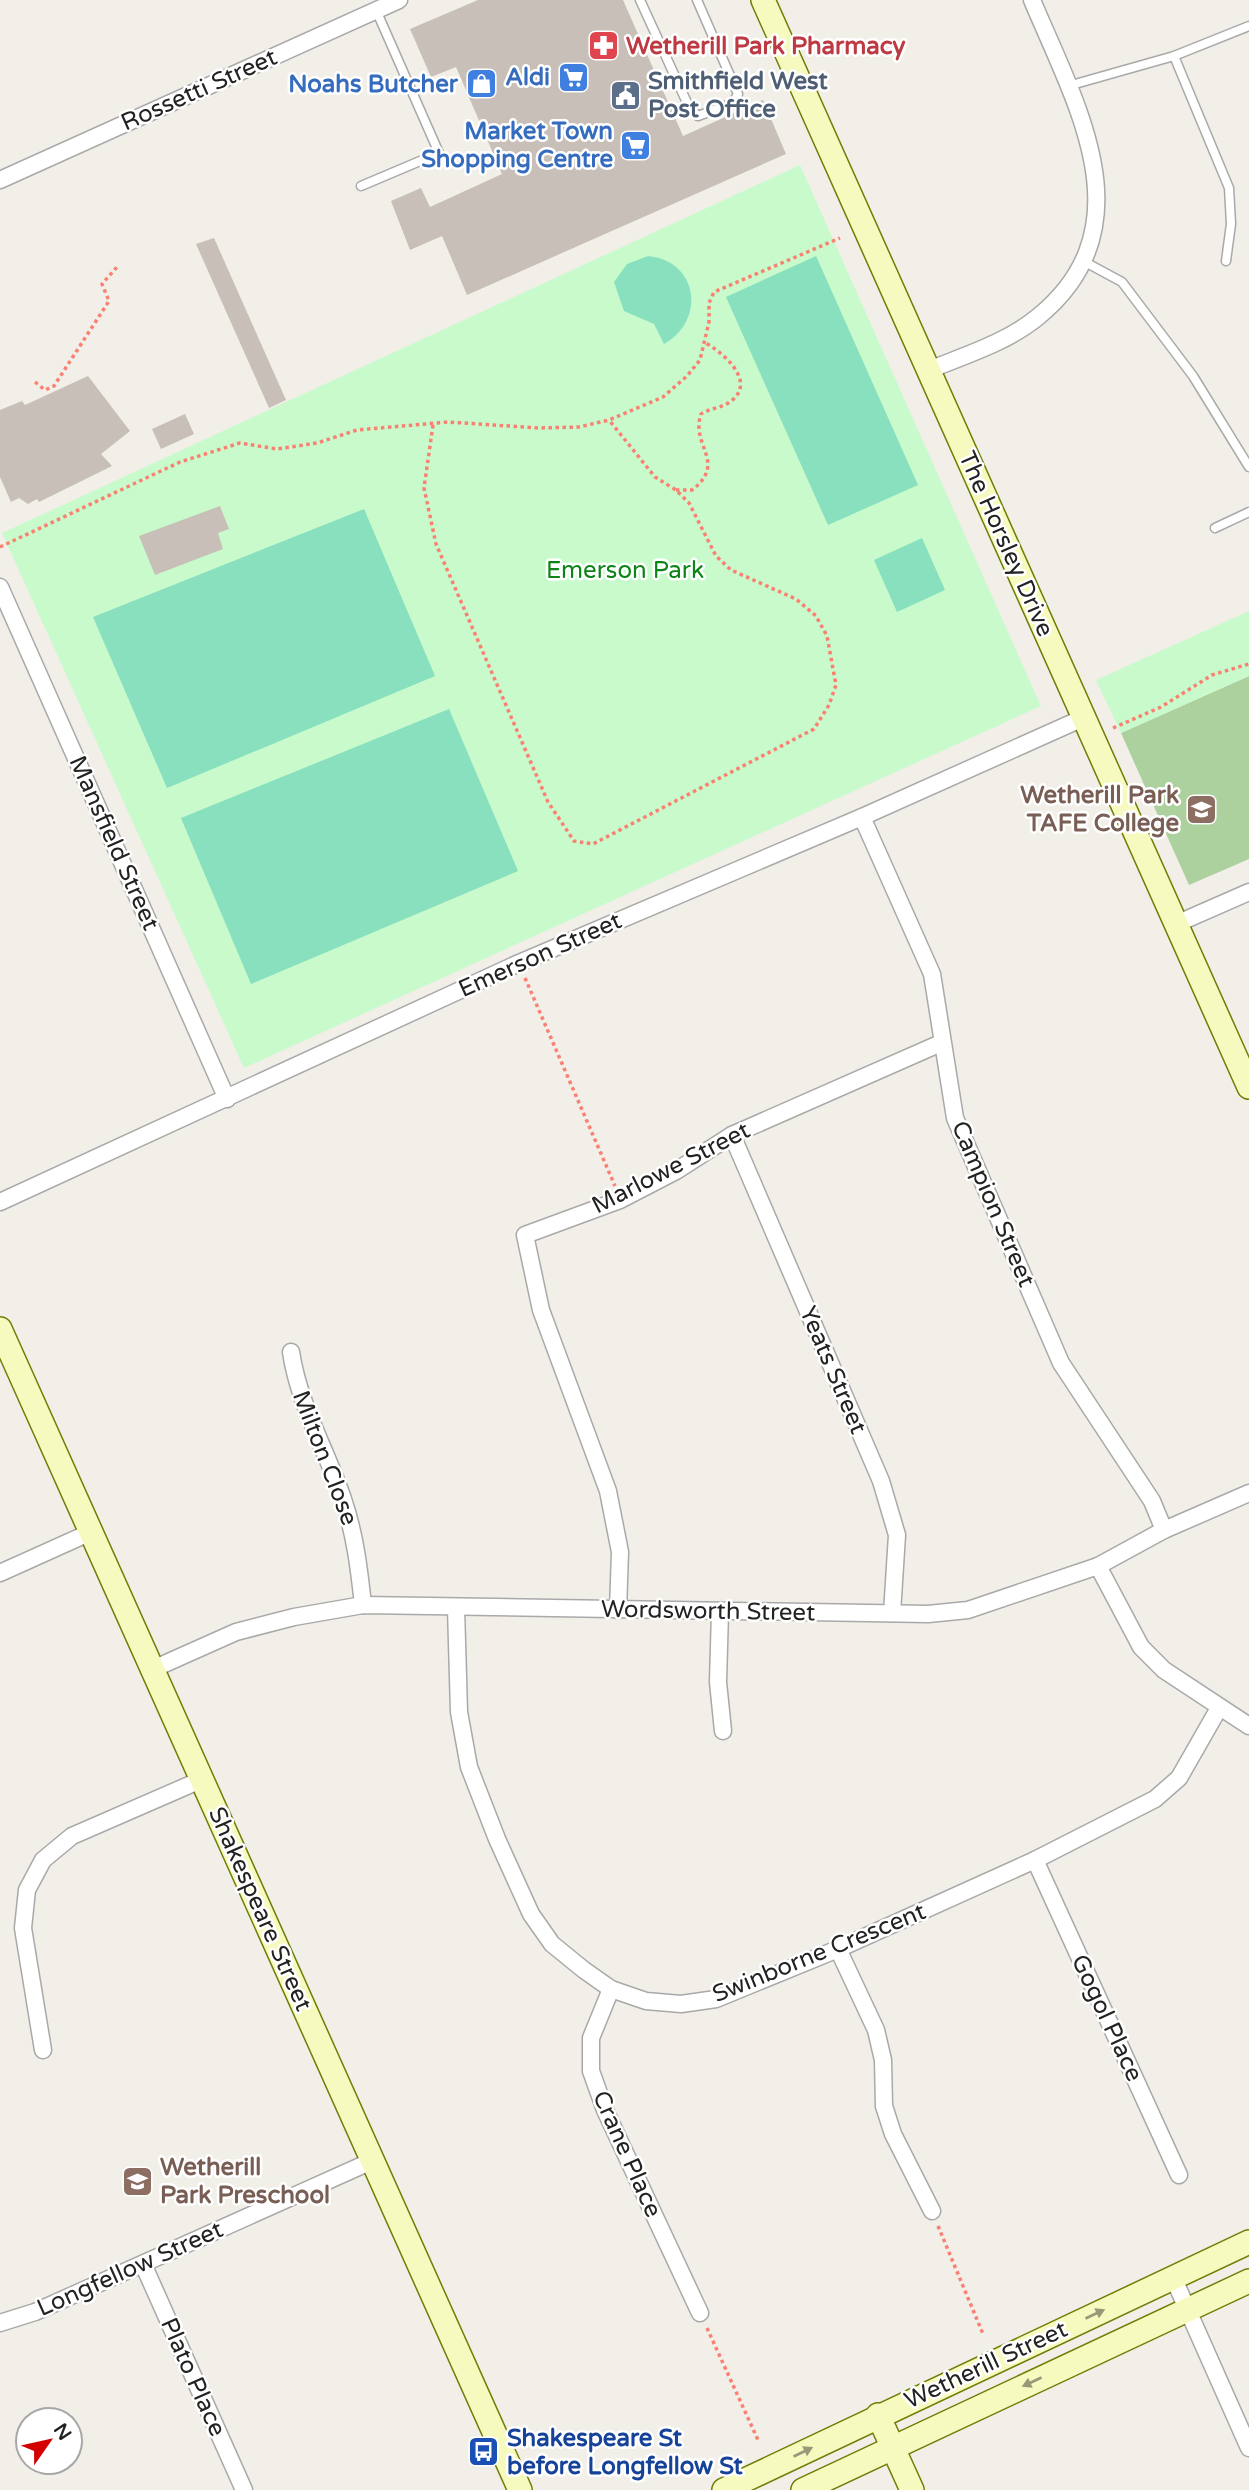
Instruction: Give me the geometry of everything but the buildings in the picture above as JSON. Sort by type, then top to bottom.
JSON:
[{"type":"main road","name":"The Horsley Drive","points":[[763,0],[1249,1087]]},
{"type":"main road","name":"Shakespeare Street","points":[[0,1329],[520,2490]]},
{"type":"main road","name":"Wetherill Street","points":[[724,2490],[1249,2242]]},
{"type":"main road","name":"Wetherill Street","points":[[803,2490],[1249,2281]]},
{"type":"main road","points":[[878,2415],[912,2490]]},
{"type":"street","name":"Rossetti Street","points":[[0,180],[399,0]]},
{"type":"street","points":[[929,370],[1014,333],[1039,317],[1086,262],[1096,227],[1097,176],[1068,86],[1032,0]]},
{"type":"street","name":"Mansfield Street","points":[[0,587],[228,1099]]},
{"type":"street","name":"Emerson Street","points":[[0,1202],[519,963],[862,817],[1083,718]]},
{"type":"street","name":"Campion Street","points":[[862,817],[932,974],[955,1118],[1061,1363],[1152,1501],[1164,1530]]},
{"type":"street","points":[[1176,924],[1249,892]]},
{"type":"street","name":"Marlowe Street","points":[[618,1610],[620,1552],[608,1491],[541,1310],[525,1235],[621,1200],[676,1171],[732,1135],[941,1042]]},
{"type":"street","name":"Yeats Street","points":[[732,1135],[881,1480],[897,1535],[892,1613]]},
{"type":"street","name":"Milton Close","points":[[291,1352],[296,1384],[343,1498],[355,1539],[363,1605]]},
{"type":"street","name":"Wordsworth Street","points":[[153,1669],[236,1632],[294,1617],[363,1605],[720,1612],[928,1614],[968,1611],[1098,1566],[1164,1530],[1249,1493]]},
{"type":"street","points":[[0,1573],[91,1532]]},
{"type":"street","points":[[1098,1566],[1141,1647],[1164,1670],[1249,1726]]},
{"type":"street","name":"Swinborne Crescent","points":[[456,1608],[459,1712],[469,1767],[496,1839],[531,1914],[552,1944],[611,1989],[646,2001],[681,2004],[716,1998],[838,1949],[1035,1860],[1155,1799],[1179,1778],[1219,1708]]},
{"type":"street","points":[[720,1612],[718,1682],[723,1731]]},
{"type":"street","points":[[43,2050],[23,1928],[27,1890],[43,1860],[72,1836],[202,1779]]},
{"type":"street","name":"Gogol Place","points":[[1035,1860],[1179,2175]]},
{"type":"street","points":[[838,1949],[876,2030],[883,2060],[884,2106],[893,2134],[932,2211]]},
{"type":"street","name":"Crane Place","points":[[611,1989],[591,2038],[591,2071],[605,2110],[700,2313]]},
{"type":"street","name":"Longfellow Street","points":[[0,2323],[35,2312],[374,2160]]},
{"type":"street","name":"Plato Place","points":[[143,2264],[244,2490]]},
{"type":"street","points":[[1173,2277],[1249,2448]]},
{"type":"lane","points":[[640,0],[690,107],[698,116],[733,103],[738,94],[697,0]]},
{"type":"lane","points":[[361,186],[439,153],[376,10]]},
{"type":"lane","points":[[1068,86],[1174,56],[1249,26]]},
{"type":"lane","points":[[1174,56],[1229,188],[1231,224],[1226,261]]},
{"type":"lane","points":[[1086,262],[1122,282],[1193,376],[1249,467]]},
{"type":"lane","points":[[1214,527],[1249,512]]},
{"type":"path","points":[[0,547],[180,462],[240,443],[277,449],[317,443],[358,430],[448,422],[539,428],[579,427],[609,420],[663,397],[694,368],[704,342],[709,322],[709,303],[714,292],[841,238]]},
{"type":"path","points":[[35,382],[45,390],[55,388],[109,301],[102,284],[117,267]]},
{"type":"path","points":[[676,490],[692,490],[707,476],[709,464],[698,424],[701,414],[733,401],[738,390],[739,377],[732,362],[704,342]]},
{"type":"path","points":[[433,425],[424,488],[436,544],[548,802],[574,841],[593,844],[617,834],[814,729],[830,705],[836,685],[827,636],[816,616],[796,600],[731,570],[716,556],[689,503],[676,490],[655,477],[609,420]]},
{"type":"path","points":[[1116,736],[1112,727],[1161,707],[1212,675],[1249,664]]},
{"type":"path","points":[[519,963],[621,1200]]},
{"type":"path","points":[[932,2211],[983,2334]]},
{"type":"path","points":[[700,2313],[758,2440]]},
{"type":"green space","name":"Emerson Park","points":[[800,165],[1041,706],[244,1068],[2,533]]},
{"type":"green space","points":[[648,256],[665,260],[678,269],[687,280],[691,293],[691,307],[686,321],[677,334],[664,344],[654,324],[624,311],[614,282],[627,264]]},
{"type":"green space","points":[[816,256],[918,485],[828,525],[726,297]]},
{"type":"green space","points":[[364,509],[435,676],[167,788],[93,617]]},
{"type":"green space","points":[[922,538],[945,590],[897,612],[874,560]]},
{"type":"green space","points":[[1249,611],[1249,676],[1121,733],[1096,680]]},
{"type":"green space","name":"Wetherill Park TAFE College","points":[[1249,676],[1249,859],[1189,885],[1121,733]]},
{"type":"green space","points":[[449,709],[518,871],[251,984],[181,818]]},
{"type":"place","name":"Wetherill Park Pharmacy","points":[[603,46]]},
{"type":"place","name":"Aldi","points":[[573,77]]},
{"type":"place","name":"Noahs Butcher","points":[[481,84]]},
{"type":"place","name":"Smithfield West Post Office","points":[[625,95]]},
{"type":"place","name":"Market Town Shopping Centre","points":[[636,145]]},
{"type":"place","name":"Wetherill Park TAFE College","points":[[1202,809]]},
{"type":"place","name":"Wetherill Park Preschool","points":[[137,2181]]},
{"type":"place","name":"Shakespeare St before Longfellow St","points":[[484,2452]]}]
